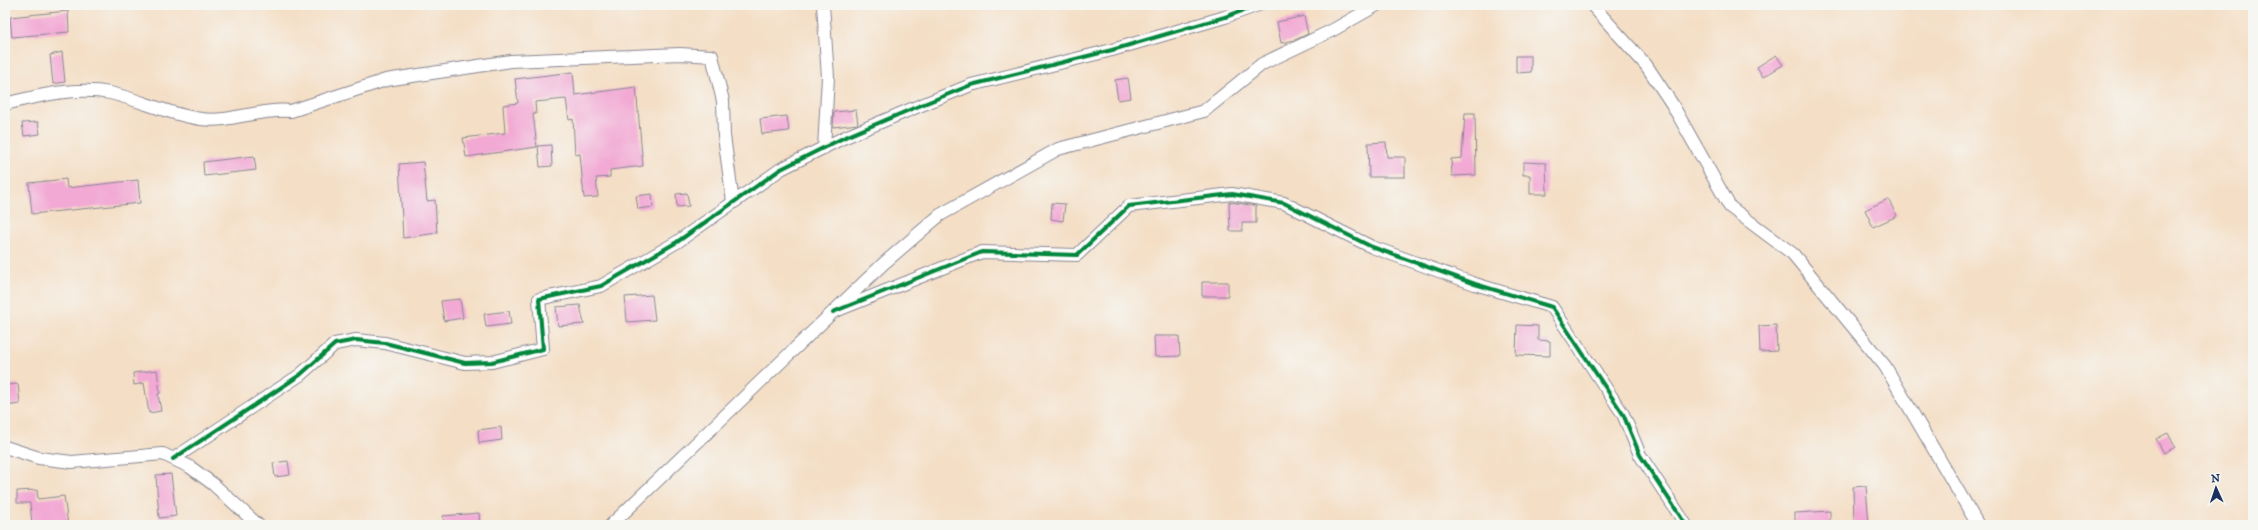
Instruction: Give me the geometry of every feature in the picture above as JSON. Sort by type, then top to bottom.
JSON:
[{"type":"street","points":[[823,5],[828,77],[824,148]]},
{"type":"street","points":[[173,459],[300,375],[335,344],[356,340],[385,343],[465,363],[492,362],[543,349],[539,299],[601,286],[677,242],[781,169],[824,148],[914,108],[971,85],[1112,50],[1225,17],[1258,5]]},
{"type":"street","points":[[611,525],[883,264],[940,216],[1058,149],[1204,111],[1262,64],[1333,30],[1377,5]]},
{"type":"street","points":[[1592,5],[1646,65],[1672,104],[1730,207],[1793,254],[1885,366],[1978,525]]},
{"type":"street","points":[[5,104],[68,92],[110,93],[182,115],[202,119],[221,119],[276,109],[291,110],[386,80],[511,61],[680,54],[712,56],[723,101],[724,136],[733,202]]},
{"type":"street","points":[[833,312],[982,252],[1077,255],[1129,206],[1232,194],[1284,203],[1372,247],[1475,284],[1552,307],[1592,364],[1623,414],[1640,455],[1686,525]]},
{"type":"street","points":[[5,447],[39,458],[72,462],[163,454],[190,467],[213,484],[258,525]]},
{"type":"building","points":[[68,11],[69,32],[12,37],[10,17]]},
{"type":"building","points":[[1304,16],[1308,34],[1295,40],[1281,43],[1277,22]]},
{"type":"building","points":[[62,52],[65,82],[53,84],[50,55]]},
{"type":"building","points":[[1776,55],[1783,65],[1763,77],[1757,67]]},
{"type":"building","points":[[1516,56],[1531,56],[1531,72],[1516,73]]},
{"type":"building","points":[[573,72],[575,95],[636,87],[643,166],[610,170],[610,177],[596,178],[598,197],[584,198],[580,154],[575,155],[573,119],[569,120],[566,99],[535,102],[536,114],[533,114],[537,147],[466,157],[463,138],[505,133],[503,105],[518,103],[515,79]]},
{"type":"building","points":[[1128,78],[1131,98],[1118,100],[1115,80]]},
{"type":"building","points":[[856,110],[858,124],[833,127],[834,112]]},
{"type":"building","points":[[1465,113],[1475,113],[1476,175],[1452,176],[1451,159],[1462,158]]},
{"type":"building","points":[[787,116],[789,131],[762,134],[760,119]]},
{"type":"building","points":[[38,122],[40,134],[24,136],[22,123]]},
{"type":"building","points":[[1386,142],[1387,157],[1405,157],[1405,177],[1369,177],[1368,143]]},
{"type":"building","points":[[551,145],[552,166],[540,167],[538,146]]},
{"type":"building","points":[[254,156],[256,170],[204,176],[203,162]]},
{"type":"building","points":[[423,162],[427,201],[435,200],[437,233],[403,238],[399,164]]},
{"type":"building","points":[[1523,162],[1546,163],[1547,194],[1530,194],[1530,175],[1523,175]]},
{"type":"building","points":[[66,179],[67,188],[138,180],[140,203],[32,214],[29,183]]},
{"type":"building","points":[[687,193],[689,206],[677,207],[676,194]]},
{"type":"building","points":[[652,194],[653,207],[638,209],[636,196]]},
{"type":"building","points":[[1888,199],[1897,216],[1873,227],[1865,210]]},
{"type":"building","points":[[1229,202],[1256,206],[1256,223],[1242,223],[1242,231],[1230,231]]},
{"type":"building","points":[[1052,203],[1065,204],[1063,221],[1051,219]]},
{"type":"building","points":[[1202,282],[1228,282],[1228,296],[1202,296]]},
{"type":"building","points":[[652,295],[655,320],[627,322],[625,297]]},
{"type":"building","points":[[460,299],[463,318],[444,321],[441,301]]},
{"type":"building","points":[[580,305],[584,324],[558,326],[556,307]]},
{"type":"building","points":[[509,311],[511,324],[486,327],[484,314]]},
{"type":"building","points":[[1517,325],[1538,326],[1538,340],[1550,341],[1550,356],[1516,355]]},
{"type":"building","points":[[1776,325],[1777,351],[1760,352],[1759,326]]},
{"type":"building","points":[[1154,336],[1179,336],[1180,356],[1155,357]]},
{"type":"building","points":[[157,370],[160,393],[158,394],[161,411],[149,413],[144,383],[134,385],[133,373]]},
{"type":"building","points":[[18,384],[20,404],[5,406],[5,385]]},
{"type":"building","points":[[501,427],[502,440],[479,443],[478,430]]},
{"type":"building","points":[[2168,433],[2175,447],[2164,453],[2156,439]]},
{"type":"building","points":[[288,461],[290,475],[275,477],[273,463]]},
{"type":"building","points":[[171,474],[176,516],[159,518],[156,475]]},
{"type":"building","points":[[1866,486],[1869,525],[1854,525],[1853,487]]},
{"type":"building","points":[[37,490],[38,499],[64,496],[68,525],[32,525],[30,503],[17,503],[17,491]]},
{"type":"building","points":[[1830,511],[1830,525],[1795,525],[1795,513]]},
{"type":"building","points":[[479,513],[480,525],[444,525],[443,516]]},
{"type":"cycle path","points":[[173,459],[300,375],[335,344],[356,340],[385,343],[465,363],[492,362],[543,349],[539,299],[601,286],[677,242],[781,169],[843,138],[971,85],[1112,50],[1225,17],[1258,5]]},
{"type":"cycle path","points":[[833,312],[982,252],[1077,255],[1129,206],[1232,194],[1284,203],[1372,247],[1475,284],[1552,307],[1623,414],[1640,455],[1686,525]]}]
